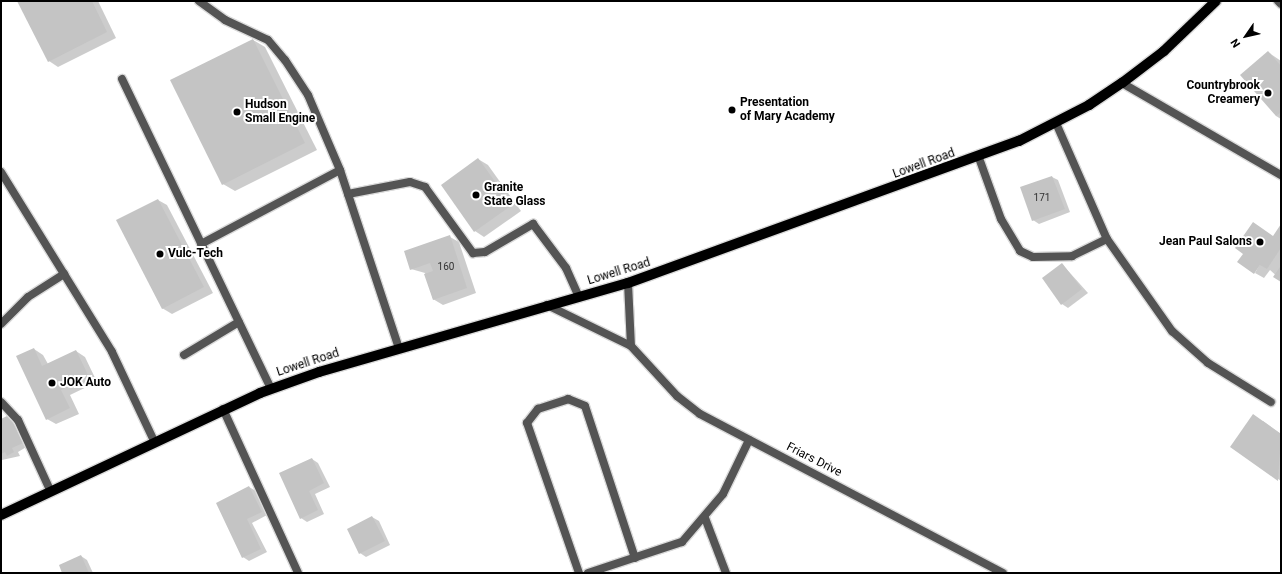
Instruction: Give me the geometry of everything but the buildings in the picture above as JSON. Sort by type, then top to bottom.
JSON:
[{"type":"main road","name":"Lowell Road","points":[[1,515],[154,441],[223,409],[271,389],[399,348],[628,283],[979,158],[1056,123],[1122,83],[1164,51],[1216,1]]},
{"type":"street","points":[[199,1],[225,20],[268,40],[285,60],[308,95],[340,170],[399,348]]},
{"type":"street","points":[[1278,1],[1281,4]]},
{"type":"street","points":[[122,79],[271,389]]},
{"type":"street","points":[[1122,83],[1281,175]]},
{"type":"street","points":[[1056,123],[1108,240],[1172,331],[1189,349],[1271,402]]},
{"type":"street","points":[[979,158],[1001,219],[1020,251],[1033,257],[1072,256],[1108,240]]},
{"type":"street","points":[[201,244],[340,170]]},
{"type":"street","points":[[1,172],[112,352],[154,441]]},
{"type":"street","points":[[348,194],[410,182],[425,187],[473,254],[485,252],[533,224],[566,268],[579,297]]},
{"type":"street","points":[[1,324],[28,297],[64,274]]},
{"type":"street","points":[[628,283],[631,346]]},
{"type":"street","name":"Friars Drive","points":[[547,305],[631,346],[677,396],[700,414],[1003,573]]},
{"type":"street","points":[[184,355],[239,322]]},
{"type":"street","points":[[579,573],[527,423],[538,409],[568,399],[585,406],[635,558]]},
{"type":"street","points":[[1,402],[18,420],[51,492]]},
{"type":"street","points":[[223,409],[298,573]]},
{"type":"street","points":[[588,573],[682,542],[705,518],[723,494],[749,440]]},
{"type":"street","points":[[705,518],[726,573]]},
{"type":"place","name":"Countrybrook Creamery","points":[[1268,93]]},
{"type":"place","name":"Presentation of Mary Academy","points":[[732,110]]},
{"type":"place","name":"Hudson Small Engine","points":[[237,112]]},
{"type":"place","name":"Granite State Glass","points":[[476,195]]},
{"type":"place","name":"Jean Paul Salons","points":[[1260,242]]},
{"type":"place","name":"Vulc-Tech","points":[[160,254]]},
{"type":"place","name":"JOK Auto","points":[[52,383]]}]
